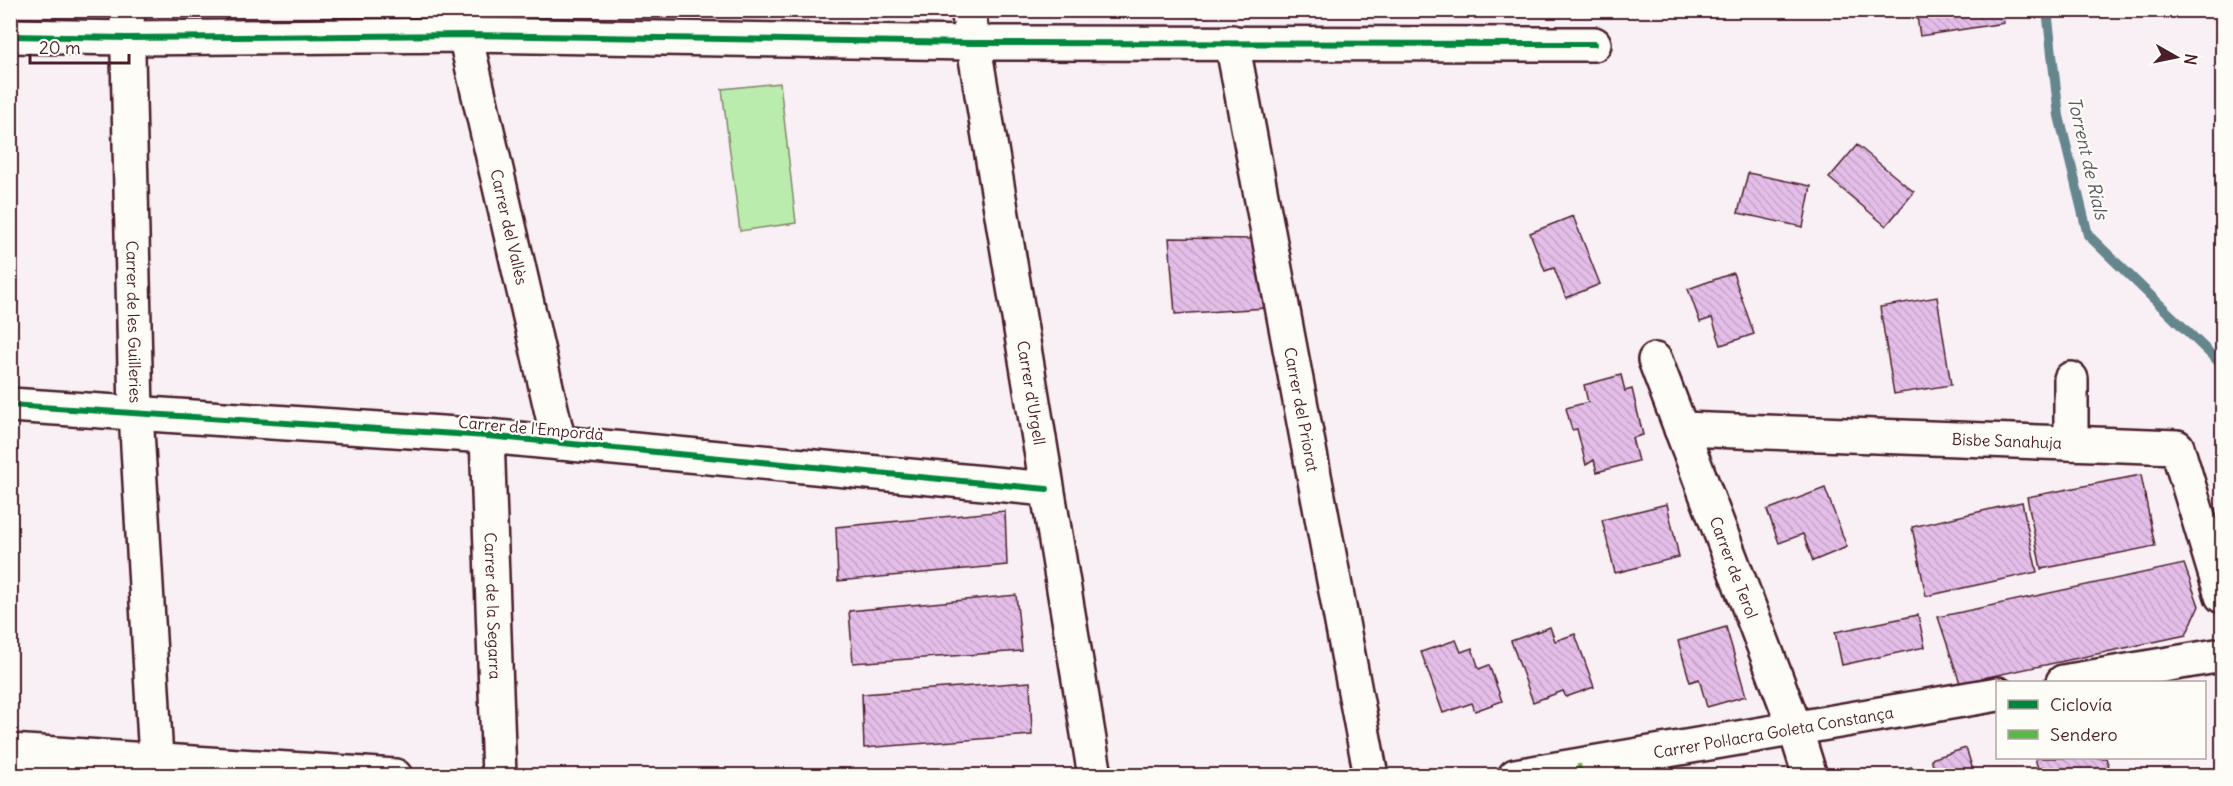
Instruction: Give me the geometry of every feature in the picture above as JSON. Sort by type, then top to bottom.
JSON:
[{"type":"street","name":"Carrer d'Urgell","points":[[968,10],[1095,776]]},
{"type":"street","points":[[10,36],[127,24],[464,23],[972,43],[1594,44]]},
{"type":"street","name":"Carrer del Vallès","points":[[464,23],[559,443]]},
{"type":"street","name":"Carrer de les Guilleries","points":[[127,24],[136,413],[156,768]]},
{"type":"street","name":"Carrer del Priorat","points":[[1232,42],[1371,776]]},
{"type":"street","name":"Carrer de Terol","points":[[1655,360],[1795,728],[1810,776]]},
{"type":"street","points":[[2071,379],[2071,443]]},
{"type":"street","name":"Carrer de l'Empordà","points":[[10,405],[487,436],[1047,489]]},
{"type":"street","name":"Bisbe Sanahuja","points":[[1681,429],[2177,447],[2223,596]]},
{"type":"street","name":"Carrer de la Segarra","points":[[487,436],[499,776]]},
{"type":"street","points":[[2069,681],[2223,655]]},
{"type":"street","name":"Carrer Pol·lacra Goleta Constança","points":[[1515,776],[1579,770],[1795,728],[1996,694]]},
{"type":"street","points":[[10,751],[156,768],[395,776]]},
{"type":"green space","points":[[780,83],[796,223],[740,231],[722,89]]},
{"type":"building","points":[[1916,10],[2002,10],[2004,23],[1920,36]]},
{"type":"building","points":[[1857,145],[1914,192],[1886,226],[1829,178]]},
{"type":"building","points":[[1748,173],[1811,186],[1803,227],[1738,213]]},
{"type":"building","points":[[1573,216],[1600,284],[1566,298],[1554,268],[1545,271],[1530,233]]},
{"type":"building","points":[[1169,238],[1257,239],[1266,308],[1175,314]]},
{"type":"building","points":[[1733,273],[1754,334],[1721,345],[1712,318],[1700,322],[1688,289]]},
{"type":"building","points":[[1937,297],[1951,385],[1894,394],[1880,307]]},
{"type":"building","points":[[1621,375],[1625,391],[1632,389],[1643,435],[1632,438],[1638,461],[1597,472],[1594,460],[1586,465],[1577,429],[1572,430],[1566,408],[1588,402],[1584,385]]},
{"type":"building","points":[[2141,475],[2155,546],[2041,569],[2027,497]]},
{"type":"building","points":[[1825,488],[1847,547],[1813,561],[1803,534],[1779,543],[1767,510]]},
{"type":"building","points":[[2022,502],[2037,572],[1926,596],[1912,527]]},
{"type":"building","points":[[1667,504],[1679,557],[1615,573],[1602,520]]},
{"type":"building","points":[[1005,511],[1007,565],[838,581],[836,527]]},
{"type":"building","points":[[2184,564],[2199,606],[2186,635],[1960,683],[1938,617]]},
{"type":"building","points":[[1016,595],[1022,651],[853,663],[849,611]]},
{"type":"building","points":[[1918,615],[1925,647],[1842,665],[1835,632]]},
{"type":"building","points":[[1550,627],[1555,641],[1575,634],[1594,687],[1566,697],[1563,691],[1533,702],[1511,641]]},
{"type":"building","points":[[1726,627],[1746,696],[1707,707],[1699,679],[1690,682],[1678,641]]},
{"type":"building","points":[[1456,640],[1461,652],[1472,648],[1479,669],[1489,665],[1502,701],[1475,711],[1472,703],[1443,713],[1421,652]]},
{"type":"building","points":[[1030,682],[1032,735],[864,748],[862,694]]},
{"type":"building","points":[[1966,748],[1975,776],[1936,776],[1931,759]]},
{"type":"building","points":[[2035,759],[2106,759],[2112,776],[2040,776]]},
{"type":"building","points":[[1911,767],[1913,776],[1886,776]]},
{"type":"waterway","name":"Torrent de Rials","points":[[2047,10],[2059,116],[2088,235],[2222,365]]},
{"type":"marked path","points":[[1579,764],[1580,776]]},
{"type":"cycle path","points":[[10,36],[127,38],[465,35],[972,43],[1594,44]]},
{"type":"cycle path","points":[[10,405],[487,436],[1047,489]]}]
